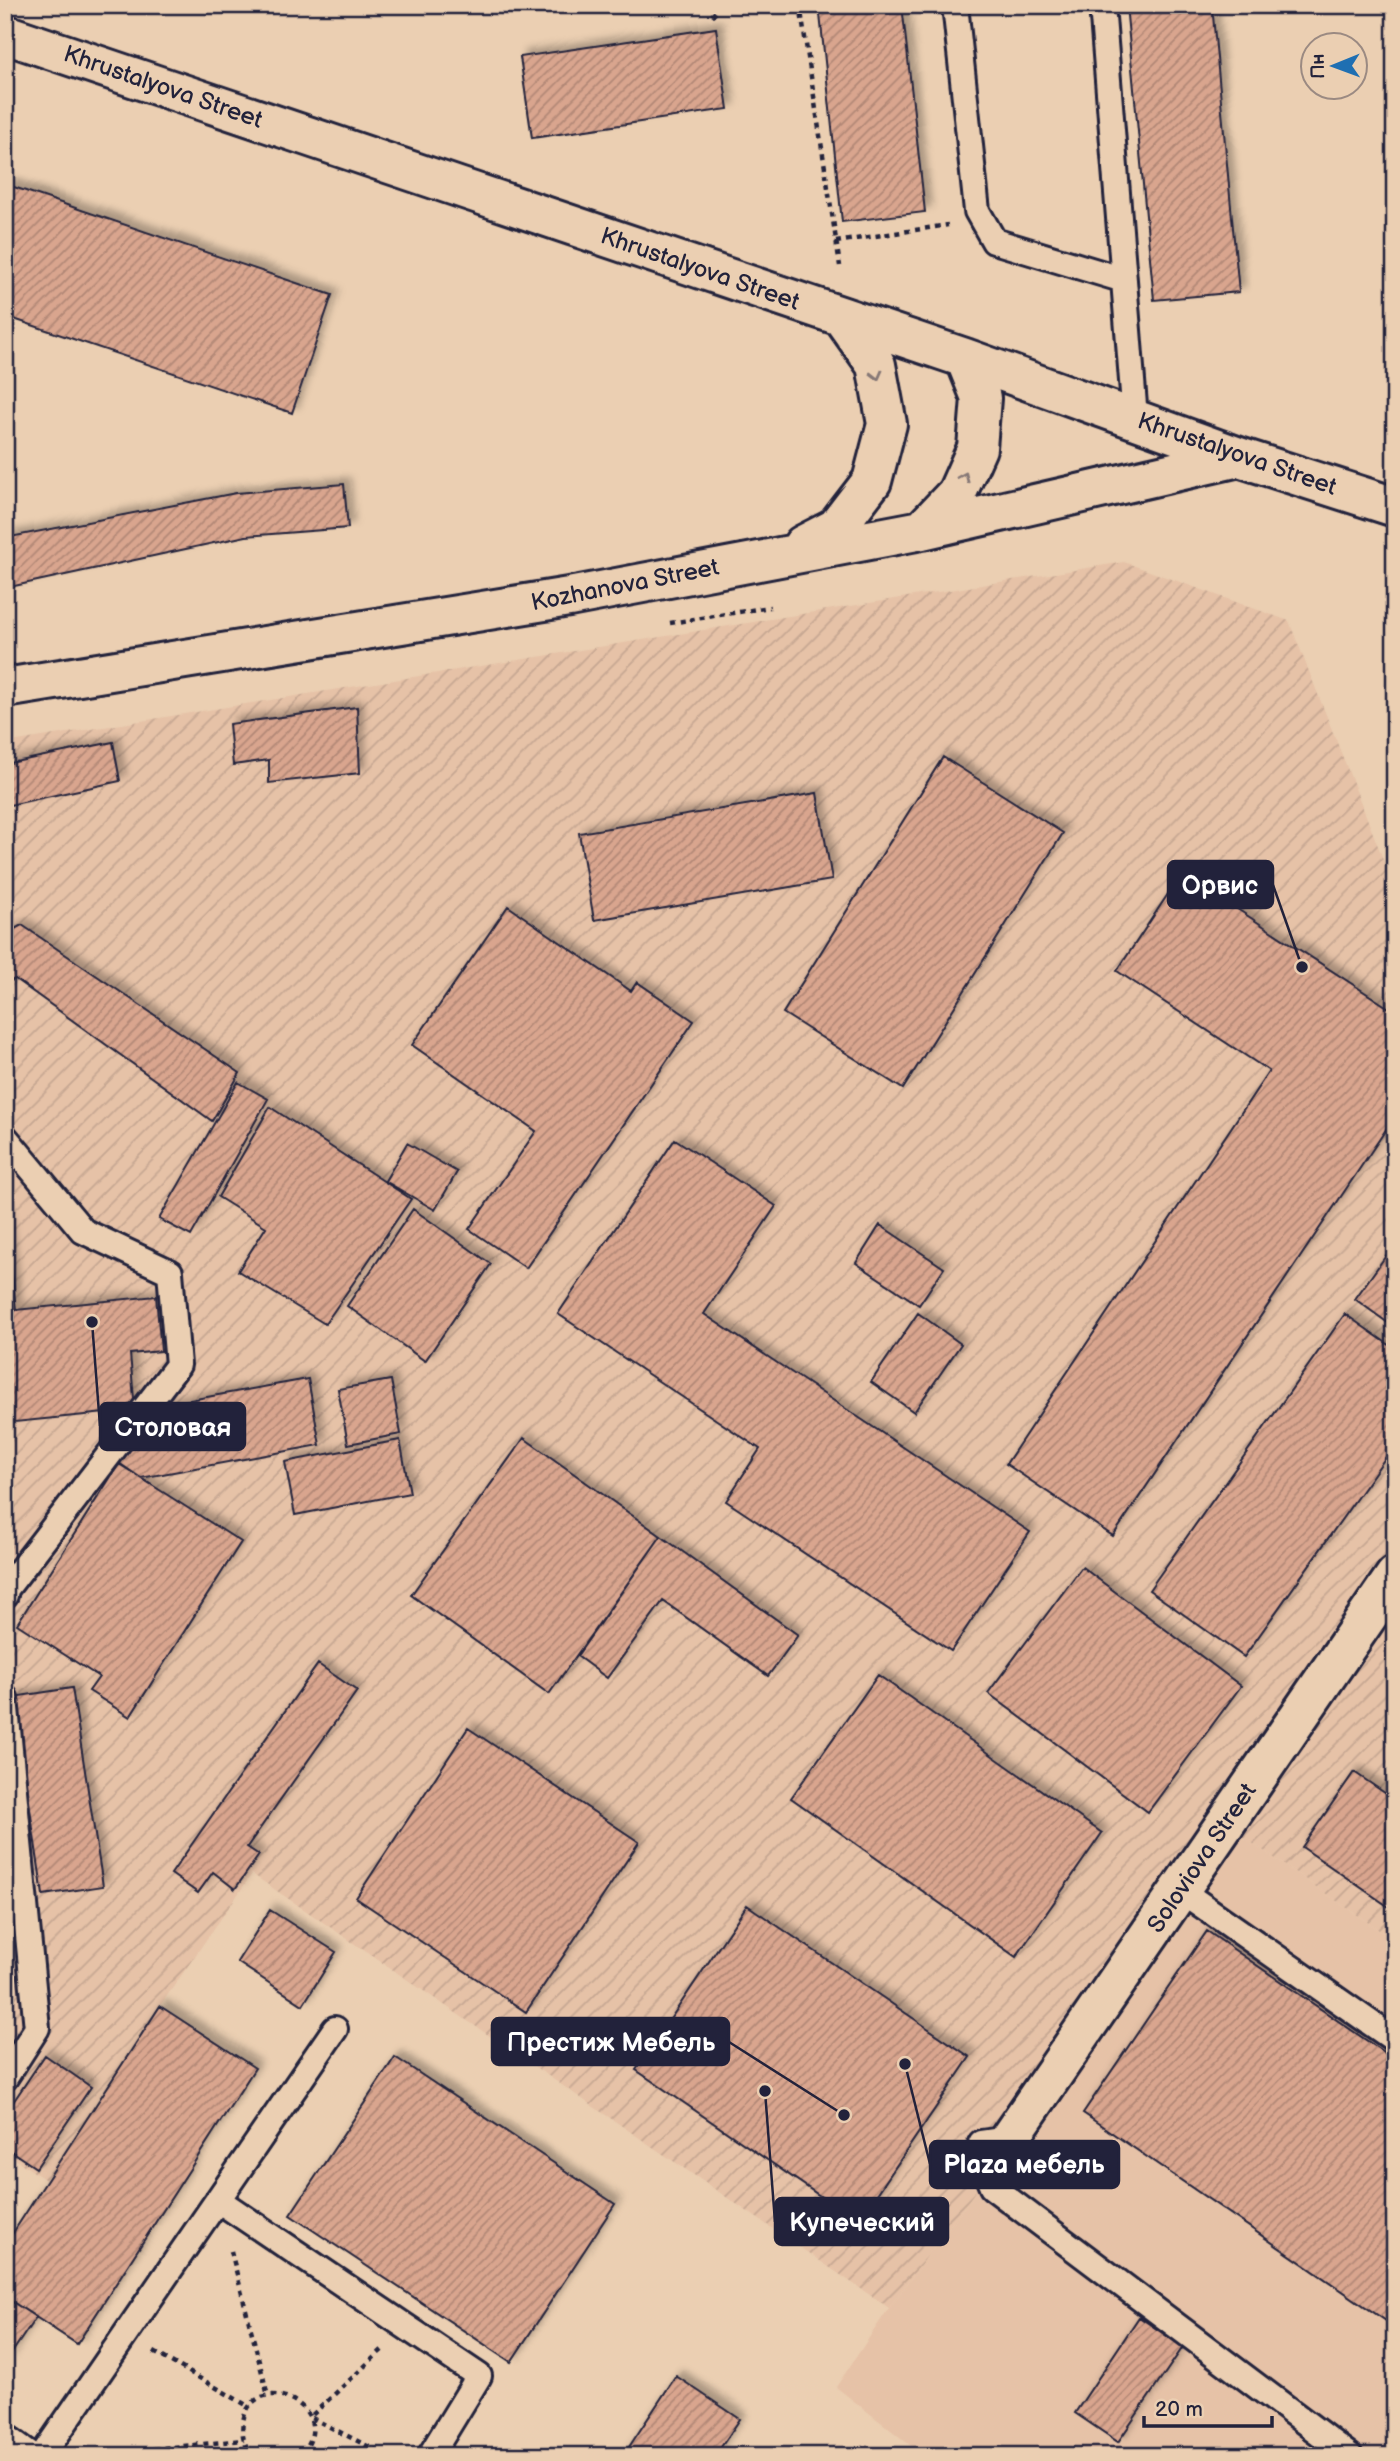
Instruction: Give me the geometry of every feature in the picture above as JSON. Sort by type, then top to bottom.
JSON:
[{"type":"main road","name":"Khrustalyova Street","points":[[5,34],[965,358],[1239,457],[1395,507]]},
{"type":"main road","points":[[783,555],[836,528],[872,481],[887,424],[876,365],[842,317]]},
{"type":"main road","points":[[922,530],[957,493],[977,448],[981,398],[965,358]]},
{"type":"main road","name":"Kozhanova Street","points":[[5,688],[569,597],[922,530],[1239,457]]},
{"type":"main road","name":"Soloviova Street","points":[[1009,2139],[1395,1576]]},
{"type":"lane","points":[[955,5],[977,211],[995,241],[1124,280]]},
{"type":"lane","points":[[1102,5],[1135,418]]},
{"type":"lane","points":[[5,1137],[83,1231],[170,1272],[178,1365],[6,1589],[5,1595]]},
{"type":"lane","points":[[5,1698],[37,2028],[5,2078]]},
{"type":"lane","points":[[1180,1890],[1395,2040]]},
{"type":"lane","points":[[42,2456],[335,2029]]},
{"type":"lane","points":[[1009,2139],[981,2143],[983,2165],[992,2187],[1350,2456]]},
{"type":"lane","points":[[218,2200],[479,2376],[430,2456]]},
{"type":"lane","points":[[5,2436],[33,2456]]},
{"type":"path","points":[[705,5],[718,18]]},
{"type":"path","points":[[800,5],[840,266]]},
{"type":"path","points":[[836,242],[948,225],[977,211]]},
{"type":"path","points":[[218,2200],[268,2396]]},
{"type":"path","points":[[310,2417],[407,2328]]},
{"type":"path","points":[[125,2335],[250,2407]]},
{"type":"path","points":[[254,2456],[244,2440],[244,2417],[250,2407],[268,2396],[282,2395],[303,2406],[310,2417],[310,2440],[301,2455]]},
{"type":"path","points":[[310,2417],[387,2456]]},
{"type":"path","points":[[83,2456],[244,2440]]},
{"type":"shaded area","points":[[1124,562],[1289,621],[1395,889],[1395,1941],[1239,1834],[889,2308],[252,1874],[160,2006],[47,2181],[5,2152],[5,743]]},
{"type":"shaded area","points":[[1239,1834],[1395,1941],[1395,2456],[924,2456],[836,2387],[889,2308]]},
{"type":"building","points":[[819,5],[902,5],[925,212],[842,222]]},
{"type":"building","points":[[1126,5],[1212,5],[1239,292],[1154,300]]},
{"type":"building","points":[[716,28],[728,109],[532,138],[520,57]]},
{"type":"building","points":[[5,184],[332,295],[292,413],[5,316]]},
{"type":"building","points":[[344,484],[348,528],[246,536],[5,588],[5,538],[236,493]]},
{"type":"building","points":[[357,707],[360,773],[269,783],[269,760],[233,765],[229,724]]},
{"type":"building","points":[[113,742],[120,781],[5,806],[5,764]]},
{"type":"building","points":[[943,757],[1063,833],[903,1089],[783,1013]]},
{"type":"building","points":[[817,793],[832,880],[594,920],[579,833]]},
{"type":"building","points":[[1182,873],[1395,1012],[1395,1116],[1113,1536],[1006,1464],[1269,1071],[1117,971]]},
{"type":"building","points":[[508,906],[631,991],[637,982],[694,1021],[526,1268],[469,1229],[536,1131],[412,1045]]},
{"type":"building","points":[[22,925],[240,1073],[212,1121],[15,979],[5,984],[5,934]]},
{"type":"building","points":[[238,1082],[268,1099],[191,1236],[159,1219]]},
{"type":"building","points":[[270,1107],[411,1199],[325,1324],[238,1271],[266,1227],[218,1197]]},
{"type":"building","points":[[675,1139],[776,1206],[704,1314],[1030,1532],[951,1651],[726,1501],[760,1449],[558,1314]]},
{"type":"building","points":[[407,1143],[457,1172],[435,1210],[385,1181]]},
{"type":"building","points":[[5,1208],[16,1310],[156,1296],[161,1351],[130,1354],[135,1410],[5,1423]]},
{"type":"building","points":[[413,1209],[491,1264],[425,1361],[347,1306]]},
{"type":"building","points":[[880,1225],[944,1268],[919,1305],[856,1263]]},
{"type":"building","points":[[1395,1243],[1395,1328],[1355,1299]]},
{"type":"building","points":[[918,1313],[961,1344],[914,1412],[871,1382]]},
{"type":"building","points":[[1345,1314],[1395,1349],[1395,1444],[1244,1657],[1149,1590]]},
{"type":"building","points":[[308,1379],[320,1445],[141,1478],[119,1463],[151,1407]]},
{"type":"building","points":[[391,1380],[401,1434],[348,1444],[338,1389]]},
{"type":"building","points":[[524,1438],[661,1536],[549,1694],[411,1595]]},
{"type":"building","points":[[400,1440],[410,1493],[295,1515],[285,1462]]},
{"type":"building","points":[[119,1464],[241,1542],[130,1717],[89,1691],[99,1677],[17,1624]]},
{"type":"building","points":[[661,1536],[798,1635],[768,1676],[663,1601],[607,1678],[577,1656]]},
{"type":"building","points":[[1082,1567],[1241,1686],[1148,1812],[988,1693]]},
{"type":"building","points":[[318,1664],[357,1691],[247,1847],[259,1855],[235,1889],[213,1872],[198,1893],[171,1874]]},
{"type":"building","points":[[878,1675],[1102,1833],[1016,1957],[791,1798]]},
{"type":"building","points":[[72,1688],[103,1886],[43,1895],[13,1697]]},
{"type":"building","points":[[468,1728],[639,1842],[526,2012],[356,1898]]},
{"type":"building","points":[[1354,1772],[1395,1800],[1395,1911],[1302,1847]]},
{"type":"building","points":[[747,1905],[970,2057],[858,2222],[636,2070]]},
{"type":"building","points":[[270,1910],[336,1952],[303,2005],[237,1962]]},
{"type":"building","points":[[1207,1931],[1395,2060],[1395,2327],[1083,2113]]},
{"type":"building","points":[[160,2006],[255,2068],[77,2344],[5,2297],[5,2245]]},
{"type":"building","points":[[45,2055],[91,2087],[36,2168],[5,2147],[5,2114]]},
{"type":"building","points":[[395,2057],[615,2204],[511,2362],[290,2215]]},
{"type":"building","points":[[5,2297],[36,2317],[5,2363]]},
{"type":"building","points":[[1139,2317],[1183,2347],[1118,2442],[1075,2413]]},
{"type":"building","points":[[676,2376],[740,2419],[715,2456],[623,2456]]},
{"type":"place","name":"Орвис","points":[[1302,967]]},
{"type":"place","name":"Столовая","points":[[92,1322]]},
{"type":"place","name":"Plaza мебель","points":[[905,2064]]},
{"type":"place","name":"Купеческий","points":[[765,2091]]},
{"type":"place","name":"Престиж Мебель","points":[[844,2115]]}]
